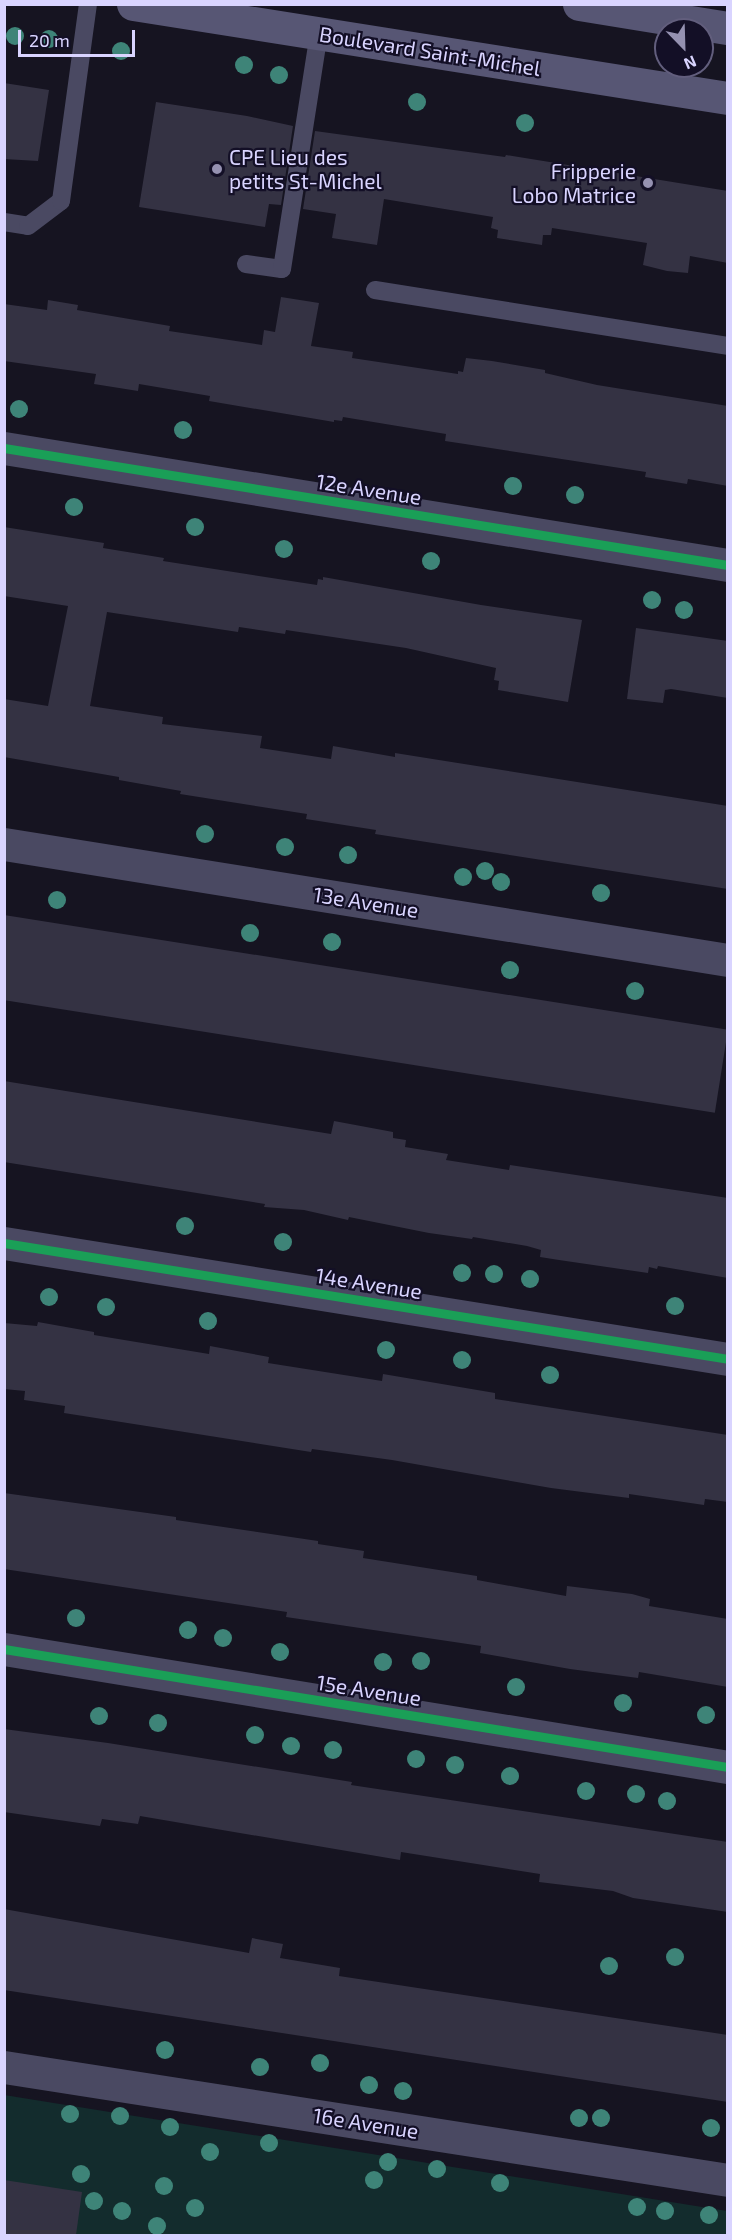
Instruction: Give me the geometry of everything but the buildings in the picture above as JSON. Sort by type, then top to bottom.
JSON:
[{"type":"main road","name":"Boulevard Saint-Michel","points":[[133,4],[728,98]]},
{"type":"main road","points":[[579,4],[728,28]]},
{"type":"street","name":"12e Avenue","points":[[4,448],[728,565]]},
{"type":"street","name":"13e Avenue","points":[[4,844],[728,960]]},
{"type":"street","name":"14e Avenue","points":[[4,1243],[728,1359]]},
{"type":"street","name":"15e Avenue","points":[[4,1649],[728,1767]]},
{"type":"street","name":"16e Avenue","points":[[4,2067],[728,2180]]},
{"type":"lane","points":[[4,222],[28,226],[61,201],[88,4]]},
{"type":"lane","points":[[246,264],[282,269],[319,34]]},
{"type":"lane","points":[[375,290],[728,346]]},
{"type":"green space","points":[[4,2095],[727,2211],[727,2235],[5,2235]]},
{"type":"cycle path","points":[[4,448],[728,565]]},
{"type":"cycle path","points":[[4,1243],[728,1359]]},
{"type":"cycle path","points":[[4,1649],[728,1767]]},
{"type":"place","name":"CPE Lieu des petits St-Michel","points":[[217,169]]},
{"type":"place","name":"Fripperie Lobo Matrice","points":[[648,183]]}]
